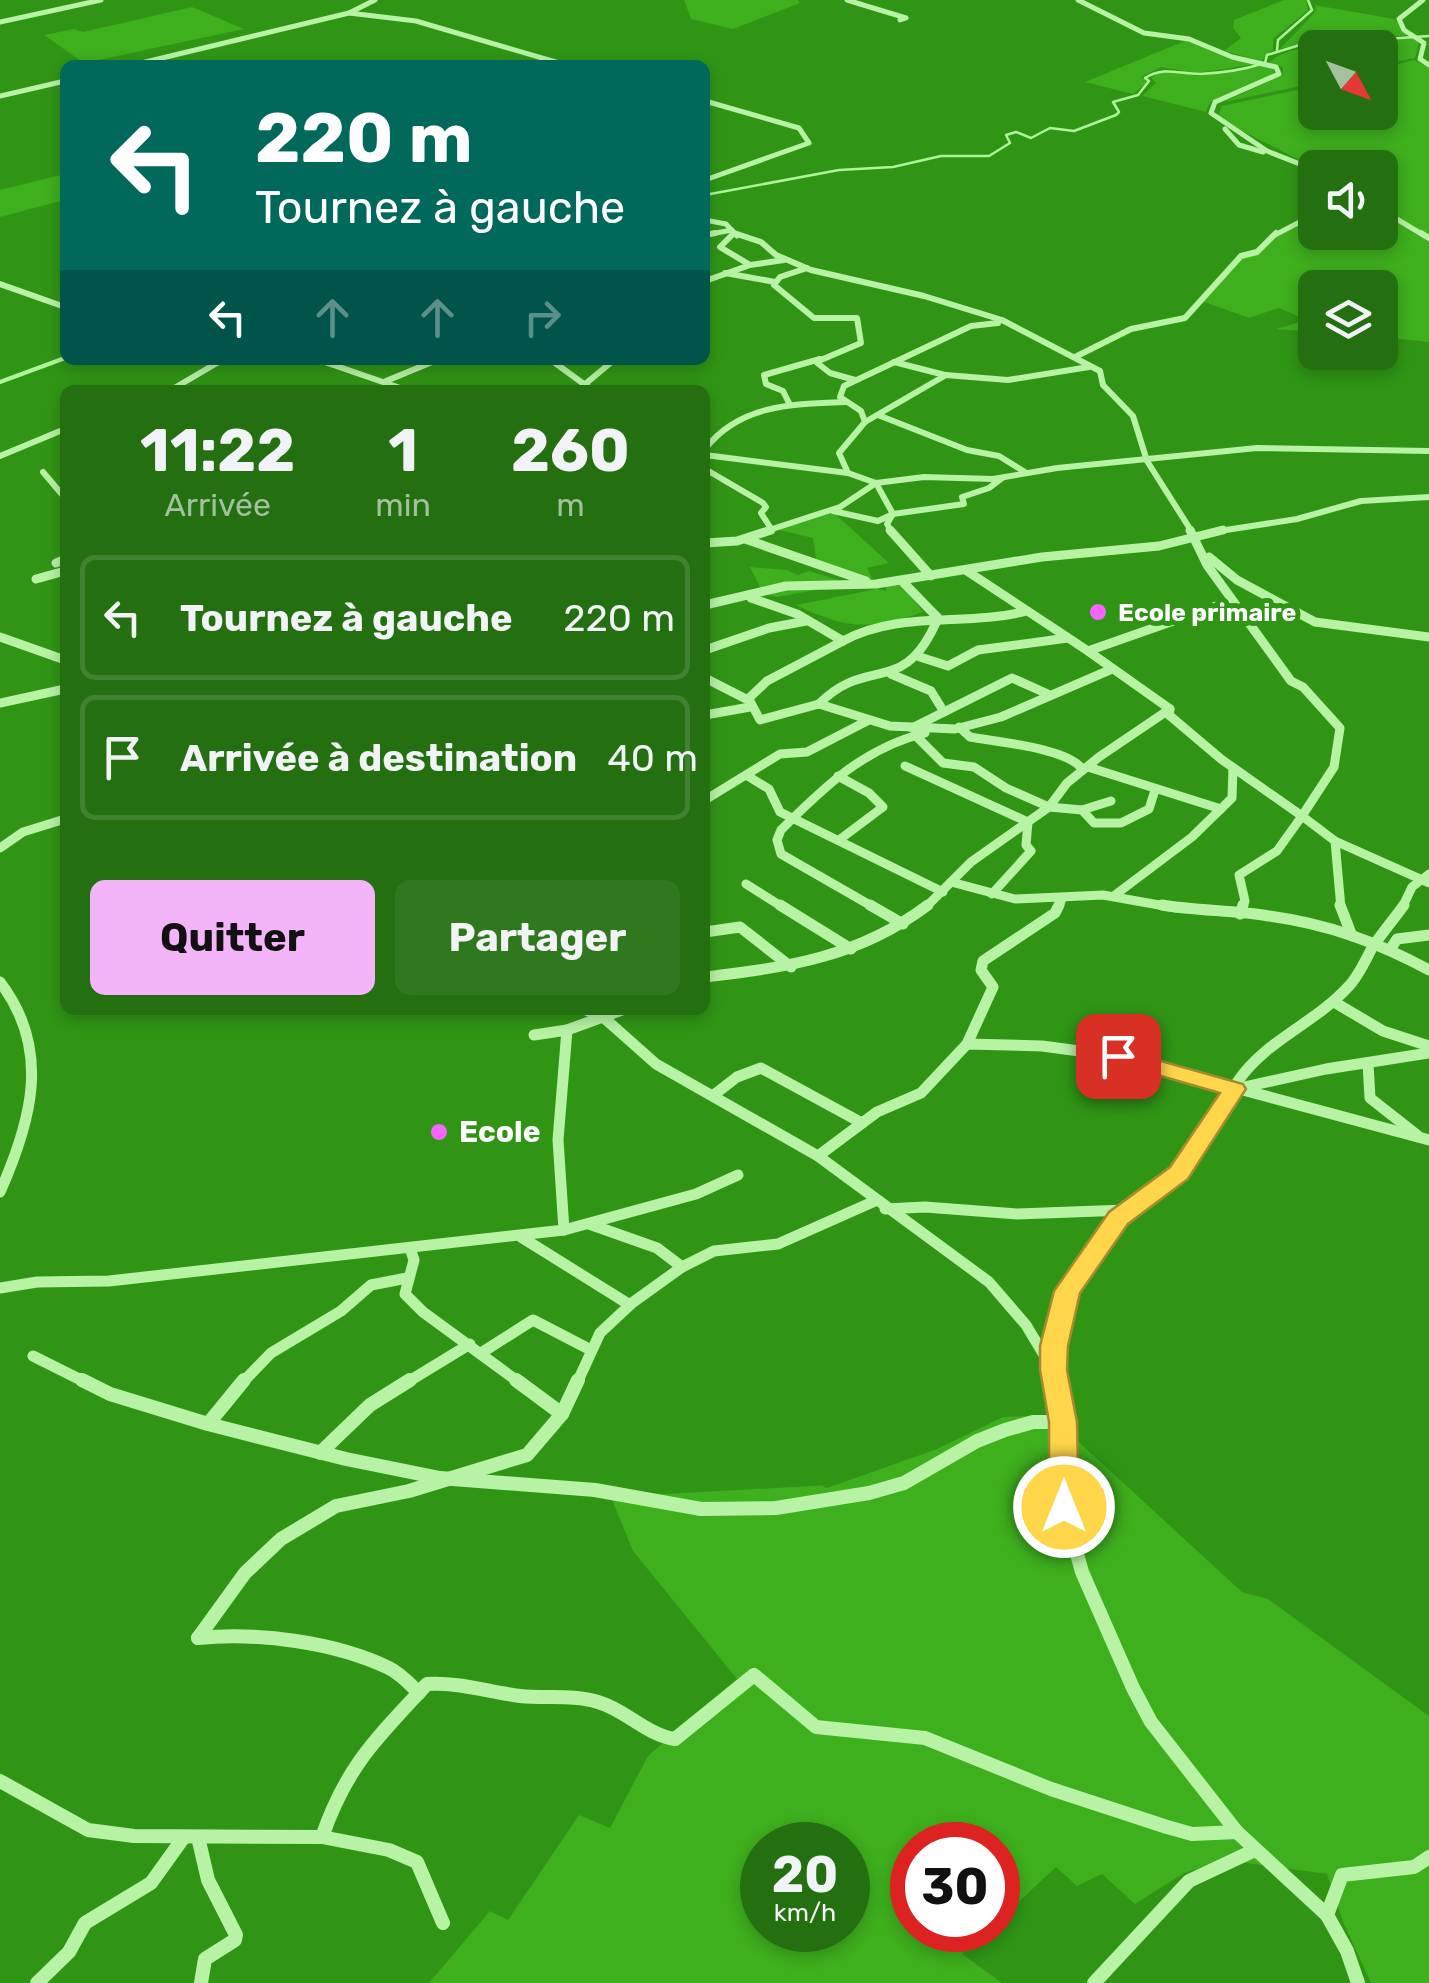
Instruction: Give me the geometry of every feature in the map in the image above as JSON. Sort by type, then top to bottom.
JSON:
[{"type":"street","points":[[0,22],[101,0]]},
{"type":"street","points":[[154,60],[349,13],[375,0]]},
{"type":"street","points":[[847,0],[906,18],[900,20]]},
{"type":"street","points":[[1078,0],[1144,34],[1193,40],[1232,57],[1276,67],[1279,74],[1215,102],[1211,110],[1216,118],[1298,164]]},
{"type":"street","points":[[1423,0],[1400,19],[1404,30],[1424,43],[1420,60],[1429,65]]},
{"type":"street","points":[[349,13],[416,21],[549,60]]},
{"type":"street","points":[[0,96],[60,82]]},
{"type":"street","points":[[710,102],[799,128],[809,143],[710,178]]},
{"type":"street","points":[[1224,129],[1244,148],[1274,154]]},
{"type":"street","points":[[1398,219],[1428,235]]},
{"type":"street","points":[[710,221],[724,223],[733,232],[761,242],[786,260],[807,268],[924,296],[1004,322],[1100,371],[1103,386],[1134,416],[1147,461],[1238,611],[1291,681],[1303,687],[1340,728],[1334,767],[1302,816],[1277,851],[1239,875],[1245,900],[1240,914]]},
{"type":"street","points":[[1075,357],[1124,331],[1179,321],[1194,312],[1199,300],[1233,270],[1240,256],[1258,252],[1279,230],[1298,222]]},
{"type":"street","points":[[710,234],[733,232]]},
{"type":"street","points":[[733,232],[720,247],[750,265]]},
{"type":"street","points":[[710,279],[750,265],[786,260]]},
{"type":"street","points":[[725,273],[775,282],[807,268]]},
{"type":"street","points":[[775,282],[778,290],[814,318],[857,318],[861,343],[816,362],[830,373],[855,380]]},
{"type":"street","points":[[0,284],[60,305]]},
{"type":"street","points":[[865,422],[861,411],[846,402],[840,392],[855,380],[970,326],[1004,322]]},
{"type":"street","points":[[790,405],[782,391],[766,384],[763,379],[767,371],[840,353]]},
{"type":"street","points":[[893,362],[946,376],[1008,380],[1091,367]]},
{"type":"street","points":[[180,385],[214,365]]},
{"type":"street","points":[[335,365],[396,385]]},
{"type":"street","points":[[385,381],[425,365]]},
{"type":"street","points":[[558,365],[584,385]]},
{"type":"street","points":[[591,385],[609,365]]},
{"type":"street","points":[[848,472],[839,453],[865,422],[946,376]]},
{"type":"street","points":[[710,444],[720,429],[768,409],[846,402]]},
{"type":"street","points":[[878,415],[967,450],[998,456],[1025,472]]},
{"type":"street","points":[[0,456],[60,432]]},
{"type":"street","points":[[710,541],[744,538],[831,510],[876,483],[924,476],[1002,477],[1257,448],[1429,450]]},
{"type":"street","points":[[710,453],[848,472],[876,483],[893,514]]},
{"type":"street","points":[[42,472],[60,492]]},
{"type":"street","points":[[710,472],[763,503],[766,507],[761,513],[770,527]]},
{"type":"street","points":[[710,476],[715,474]]},
{"type":"street","points":[[831,510],[878,521],[893,514],[964,504],[962,496],[989,488],[1002,477]]},
{"type":"street","points":[[710,604],[786,586],[876,584],[1042,557],[1196,540],[1230,528],[1296,519],[1361,501],[1429,497]]},
{"type":"street","points":[[893,514],[887,524],[889,529],[931,576]]},
{"type":"street","points":[[744,538],[818,567],[876,584]]},
{"type":"street","points":[[1196,540],[1214,564],[1226,568],[1236,580],[1315,622],[1429,636]]},
{"type":"street","points":[[967,571],[1026,612],[1040,616],[1170,709]]},
{"type":"street","points":[[36,580],[60,573]]},
{"type":"street","points":[[902,581],[938,618]]},
{"type":"street","points":[[750,597],[798,614],[842,641]]},
{"type":"street","points":[[1088,651],[1218,604],[1238,611]]},
{"type":"street","points":[[710,714],[749,703],[767,681],[857,632],[938,618],[960,624],[991,618],[1003,621],[1026,612]]},
{"type":"street","points":[[710,681],[749,703],[763,720],[819,704],[838,686],[890,674],[920,657],[929,646],[938,618]]},
{"type":"street","points":[[710,648],[769,628],[806,621]]},
{"type":"street","points":[[0,638],[60,658]]},
{"type":"street","points":[[920,657],[948,666],[978,650],[1068,638]]},
{"type":"street","points":[[819,704],[914,731],[936,731],[959,727],[1050,695],[1112,669]]},
{"type":"street","points":[[890,674],[923,686],[941,700],[944,712]]},
{"type":"street","points":[[903,924],[781,854],[779,833],[838,776],[885,743],[944,712],[1012,678],[1050,695]]},
{"type":"street","points":[[0,703],[60,690]]},
{"type":"street","points":[[419,1693],[393,1670],[359,1658],[268,1638],[198,1638],[245,1574],[281,1539],[336,1506],[409,1491],[440,1478],[528,1455],[562,1414],[600,1334],[630,1305],[682,1267],[714,1251],[778,1244],[880,1205],[1043,1214],[1127,1210],[1146,1201],[1179,1173],[1234,1089],[1265,1052],[1351,985],[1426,879],[1334,841],[1233,768],[1169,715],[1170,709]]},
{"type":"street","points":[[710,976],[791,967],[851,949],[903,924],[995,844],[1049,806],[1086,768],[1170,709]]},
{"type":"street","points":[[710,797],[780,754],[807,752],[869,720]]},
{"type":"street","points":[[959,727],[970,738],[1068,757],[1086,768],[1221,809]]},
{"type":"street","points":[[914,731],[943,763],[974,768],[999,785],[1049,806],[1082,810],[1111,801]]},
{"type":"street","points":[[906,766],[1028,822]]},
{"type":"street","points":[[1113,896],[1192,837],[1233,797],[1233,768]]},
{"type":"street","points":[[746,775],[766,787],[776,809],[943,892]]},
{"type":"street","points":[[838,776],[869,792],[882,807],[839,840]]},
{"type":"street","points":[[1082,810],[1094,823],[1120,823],[1150,810],[1155,790]]},
{"type":"street","points":[[0,848],[30,828],[60,820]]},
{"type":"street","points":[[992,894],[1031,851],[1026,845],[1028,822]]},
{"type":"street","points":[[1334,841],[1340,906],[1352,936]]},
{"type":"street","points":[[951,882],[1015,900],[1113,896],[1189,910],[1326,926],[1378,942],[1429,970]]},
{"type":"street","points":[[746,884],[851,949]]},
{"type":"street","points":[[818,1156],[862,1123],[921,1093],[967,1044],[993,987],[981,970],[983,962],[1054,913],[1062,899]]},
{"type":"street","points":[[710,931],[740,927],[791,967]]},
{"type":"street","points":[[1391,948],[1397,939],[1429,935]]},
{"type":"street","points":[[0,982],[35,1077],[28,1130],[0,1192]]},
{"type":"street","points":[[1334,1002],[1382,1031],[1429,1050]]},
{"type":"street","points":[[598,1015],[656,1064],[715,1094],[818,1156],[988,1282],[1009,1302],[1054,1370]]},
{"type":"street","points":[[534,1034],[567,1030],[608,1015]]},
{"type":"street","points":[[564,1230],[556,1153],[560,1092],[570,1056],[567,1030]]},
{"type":"street","points":[[967,1044],[1042,1046],[1118,1056],[1426,1140]]},
{"type":"street","points":[[1234,1089],[1429,1050]]},
{"type":"street","points":[[1368,1064],[1370,1098],[1426,1140]]},
{"type":"street","points":[[715,1094],[737,1077],[762,1068],[862,1123]]},
{"type":"street","points":[[0,1288],[36,1282],[110,1281],[520,1237],[590,1224],[696,1194],[738,1175]]},
{"type":"street","points":[[1127,1210],[1067,1291],[1054,1346],[1063,1422],[1064,1507],[1082,1572],[1151,1722],[1237,1832],[1327,1915],[1347,1950],[1358,1983]]},
{"type":"street","points":[[590,1224],[657,1248],[682,1267]]},
{"type":"street","points":[[520,1237],[630,1305]]},
{"type":"street","points":[[410,1248],[414,1260],[406,1294],[562,1414]]},
{"type":"street","points":[[208,1424],[271,1353],[342,1311],[370,1284],[407,1278]]},
{"type":"street","points":[[320,1452],[370,1405],[533,1320],[590,1349]]},
{"type":"street","points":[[33,1356],[110,1394],[320,1452],[440,1478],[595,1490],[701,1509],[776,1508],[869,1494],[904,1483],[991,1436],[1034,1422],[1063,1422]]},
{"type":"street","points":[[322,1837],[338,1791],[352,1769],[427,1684],[602,1702],[658,1738],[674,1739],[754,1674],[816,1727],[925,1738],[1051,1790],[1167,1827],[1211,1836],[1237,1832]]},
{"type":"street","points":[[0,1781],[88,1830],[134,1836],[322,1837],[389,1850],[417,1862],[443,1923]]},
{"type":"street","points":[[37,1983],[69,1952],[85,1923],[151,1883],[191,1837]]},
{"type":"street","points":[[191,1837],[236,1934],[235,1940],[204,1959],[202,1983]]},
{"type":"street","points":[[1094,1983],[1189,1882],[1255,1850]]},
{"type":"street","points":[[1327,1915],[1342,1876],[1414,1866],[1429,1856]]},
{"type":"green space","points":[[684,0],[800,3],[733,29],[691,19]]},
{"type":"green space","points":[[1284,0],[1306,0],[1308,10],[1273,39],[1273,50],[1261,61],[1224,51],[1241,38],[1233,28],[1234,20]]},
{"type":"green space","points":[[1315,5],[1394,19],[1408,35],[1398,36],[1398,30],[1298,30],[1316,11]]},
{"type":"green space","points":[[192,7],[244,29],[98,60],[80,60],[44,35],[74,29],[83,32]]},
{"type":"green space","points":[[1298,30],[1298,46],[1281,48]]},
{"type":"green space","points":[[1411,37],[1419,43],[1415,58],[1398,61],[1398,38]]},
{"type":"green space","points":[[1187,40],[1229,59],[1257,64],[1197,73],[1161,67],[1141,77],[1148,82],[1133,94],[1085,82]]},
{"type":"green space","points":[[1298,49],[1298,87],[1224,102],[1283,75],[1283,67],[1270,63]]},
{"type":"green space","points":[[1414,60],[1429,67],[1429,342],[1398,339],[1398,270],[1298,270],[1298,316],[1279,308],[1249,318],[1199,300],[1233,270],[1241,256],[1257,252],[1271,237],[1298,224],[1298,250],[1398,250],[1398,150],[1298,150],[1298,159],[1217,118],[1222,106],[1298,90],[1298,130],[1398,130],[1398,64]]},
{"type":"green space","points":[[1267,65],[1274,69],[1274,74],[1210,102],[1206,112],[1142,96],[1156,83],[1151,78],[1164,70],[1198,76]]},
{"type":"green space","points":[[60,175],[60,201],[0,217],[0,190]]},
{"type":"green space","points":[[1298,323],[1298,331],[1276,329]]},
{"type":"green space","points":[[833,512],[889,563],[867,568],[873,580],[817,565],[813,538],[775,529]]},
{"type":"green space","points":[[750,567],[787,570],[798,575],[809,571],[851,584],[776,597],[763,593]]},
{"type":"green space","points":[[902,585],[923,612],[858,625],[829,619],[796,605],[877,589],[886,591],[886,586]]},
{"type":"green space","points":[[1036,1416],[1058,1423],[1242,1592],[1268,1599],[1429,1716],[1429,1983],[1371,1983],[1343,1922],[1327,1874],[1225,1860],[1184,1873],[1135,1904],[1102,1874],[1077,1886],[1056,1867],[1020,1901],[1020,1822],[890,1822],[890,1952],[964,1952],[1002,1983],[429,1983],[490,1911],[508,1920],[579,1815],[610,1828],[648,1756],[737,1679],[633,1551],[611,1497],[828,1485],[822,1486],[827,1488],[937,1449],[1003,1417]]},
{"type":"waterway","points":[[1277,50],[1278,40],[1312,10],[1308,0]]},
{"type":"waterway","points":[[710,194],[839,170],[893,167],[941,156],[989,156],[1010,143],[1006,135],[1016,132],[1031,138],[1050,128],[1074,131],[1116,115],[1119,112],[1113,102],[1138,95],[1149,81],[1145,78],[1159,72],[1225,72],[1265,63],[1267,55],[1300,45],[1429,36]]},
{"type":"waterway","points":[[0,382],[60,360]]},
{"type":"place","name":"Ecole primaire","points":[[1098,612]]},
{"type":"place","name":"Ecole","points":[[439,1132]]},
{"type":"route","points":[[1064,1507],[1063,1422],[1054,1346],[1067,1291],[1118,1218],[1179,1173],[1234,1089],[1118,1056]]}]
